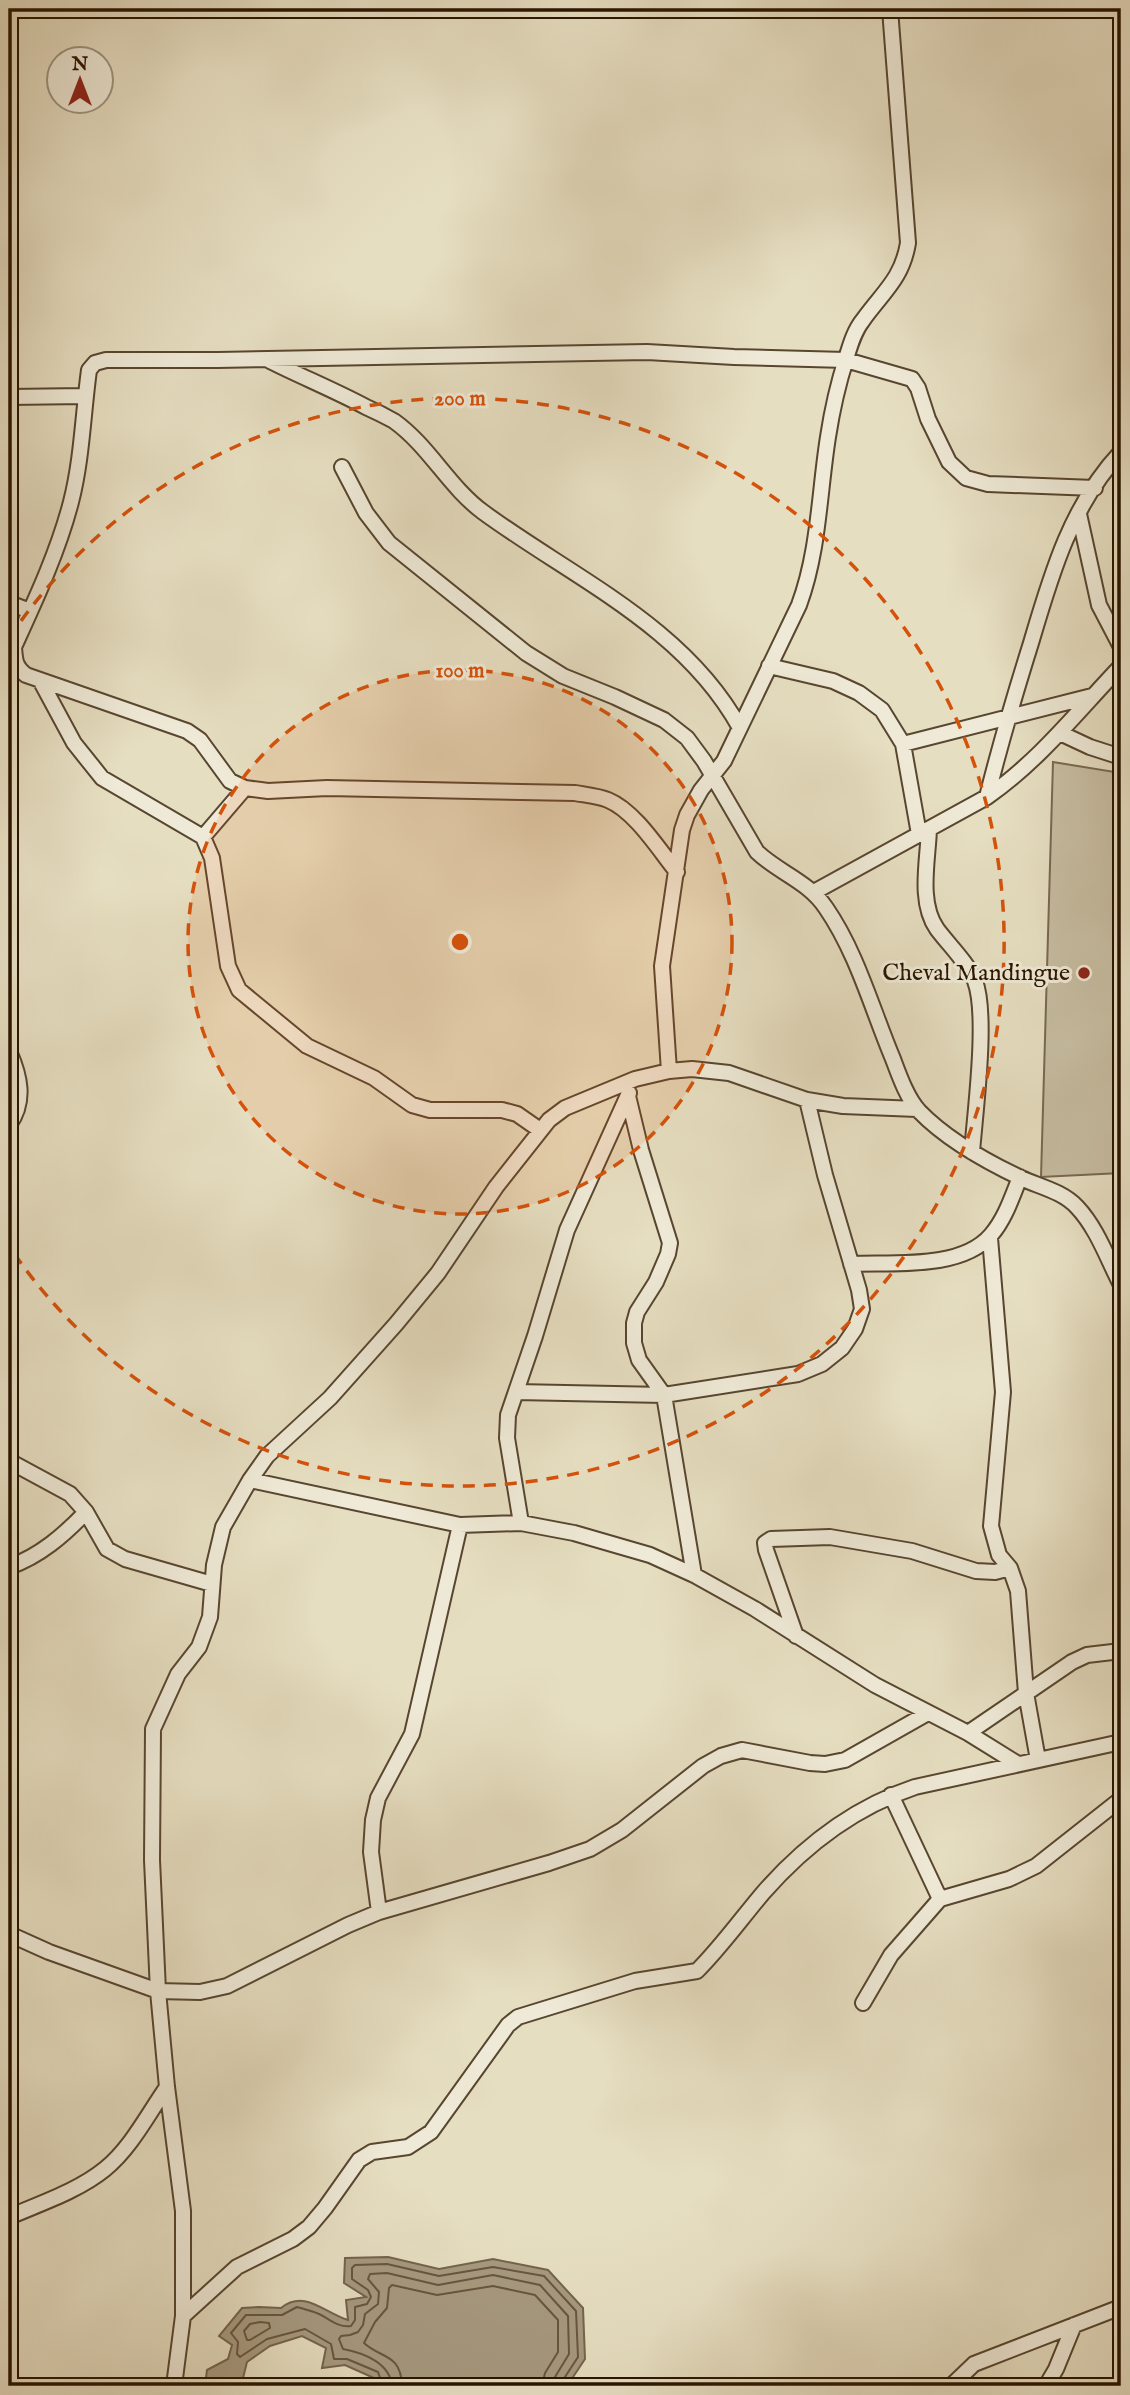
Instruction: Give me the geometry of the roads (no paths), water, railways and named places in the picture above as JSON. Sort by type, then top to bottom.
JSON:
[{"type":"street","points":[[669,1071],[662,966],[682,830],[687,815],[724,761],[799,605],[814,551],[828,437],[846,360],[861,322],[896,280],[905,263],[908,243],[890,9]]},
{"type":"street","points":[[677,872],[633,818],[606,798],[575,793],[327,788],[268,791],[245,788],[230,780],[200,740],[187,731],[26,675],[19,670],[14,647],[71,503],[79,460],[89,370],[95,363],[106,360],[647,352],[846,360],[912,379],[949,462],[965,478],[988,484],[1095,488]]},
{"type":"street","points":[[266,359],[337,391],[394,422],[480,510],[626,606],[681,653],[725,702],[740,727]]},
{"type":"street","points":[[9,397],[85,396]]},
{"type":"street","points":[[987,797],[1052,570],[1079,514],[1110,464],[1121,452]]},
{"type":"street","points":[[342,467],[366,513],[389,543],[526,653],[563,676],[615,696],[664,720],[687,738],[757,852],[814,892],[842,934],[894,1062],[917,1109],[972,1152],[1020,1177],[1062,1194],[1076,1205],[1086,1217],[1121,1286]]},
{"type":"street","points":[[1079,514],[1099,605],[1121,647]]},
{"type":"street","points":[[9,603],[30,611]]},
{"type":"street","points":[[9,681],[16,664]]},
{"type":"street","points":[[769,666],[833,681],[859,693],[882,710],[903,744],[924,832],[929,915],[975,980],[980,1035],[972,1152]]},
{"type":"street","points":[[814,892],[987,797],[1010,781],[1060,733],[1121,666]]},
{"type":"street","points":[[40,680],[74,743],[102,778],[203,837],[212,858],[228,966],[239,989],[307,1046],[374,1078],[412,1105],[430,1110],[502,1110],[517,1114],[540,1130]]},
{"type":"street","points":[[903,744],[1092,696]]},
{"type":"street","points":[[1060,733],[1121,757]]},
{"type":"street","points":[[203,837],[245,788]]},
{"type":"street","points":[[9,1051],[18,1072],[21,1091],[15,1117],[9,1125]]},
{"type":"street","points":[[174,2386],[183,2316],[183,2211],[158,1991],[152,1860],[153,1729],[178,1674],[198,1647],[210,1617],[212,1584],[223,1527],[250,1480],[267,1456],[330,1398],[396,1324],[438,1273],[496,1187],[540,1130],[565,1108],[635,1079],[692,1069],[729,1073],[807,1100],[843,1106],[917,1109]]},
{"type":"street","points":[[521,1523],[507,1438],[508,1415],[567,1230],[635,1079]]},
{"type":"street","points":[[628,1096],[670,1243],[656,1282],[637,1312],[634,1332],[639,1360],[664,1395],[694,1575]]},
{"type":"street","points":[[516,1392],[664,1395],[798,1374],[822,1364],[842,1348],[855,1329],[862,1309],[807,1100]]},
{"type":"street","points":[[851,1264],[937,1261],[955,1257],[989,1238],[1000,1223],[1020,1177]]},
{"type":"street","points":[[989,1238],[1003,1392],[991,1525],[999,1555],[1010,1568],[1018,1591],[1026,1693],[1038,1760]]},
{"type":"street","points":[[9,1461],[70,1494],[86,1512],[107,1549],[115,1554],[212,1584]]},
{"type":"street","points":[[250,1480],[460,1525],[521,1523],[574,1533],[650,1555],[694,1575],[755,1609],[875,1685],[968,1733],[1018,1764]]},
{"type":"street","points":[[9,1566],[46,1548],[64,1535],[86,1512]]},
{"type":"street","points":[[379,1912],[371,1852],[373,1820],[378,1798],[412,1734],[460,1525]]},
{"type":"street","points":[[796,1636],[766,1550],[765,1543],[771,1539],[830,1537],[912,1551],[976,1571],[995,1572],[1010,1568]]},
{"type":"street","points":[[968,1733],[1072,1662],[1087,1655],[1121,1651]]},
{"type":"street","points":[[9,1934],[49,1952],[158,1991],[200,1992],[227,1986],[379,1912],[590,1849],[622,1830],[703,1766],[721,1756],[742,1750],[810,1763],[825,1764],[845,1760],[928,1713]]},
{"type":"street","points":[[183,2316],[237,2267],[293,2239],[309,2227],[359,2160],[372,2151],[408,2147],[431,2132],[508,2025],[518,2017],[635,1981],[697,1971],[781,1874],[839,1823],[891,1795],[915,1787],[1121,1742]]},
{"type":"street","points":[[891,1795],[940,1899]]},
{"type":"street","points":[[863,2003],[891,1955],[940,1899],[1009,1879],[1036,1866],[1121,1799]]},
{"type":"street","points":[[9,2217],[86,2182],[107,2168],[167,2087]]},
{"type":"street","points":[[951,2386],[974,2364],[1121,2307]]},
{"type":"street","points":[[1046,2386],[1074,2325]]},
{"type":"water","points":[[388,2257],[439,2269],[493,2259],[548,2270],[583,2308],[585,2359],[567,2386],[377,2386],[374,2378],[345,2365],[322,2368],[326,2348],[302,2336],[270,2346],[247,2362],[241,2386],[205,2386],[207,2370],[228,2359],[232,2345],[219,2336],[242,2308],[281,2308],[298,2301],[314,2304],[348,2320],[346,2300],[366,2297],[344,2283],[345,2258]]},
{"type":"place","name":"Cheval Mandingue","points":[[1084,973]]}]
